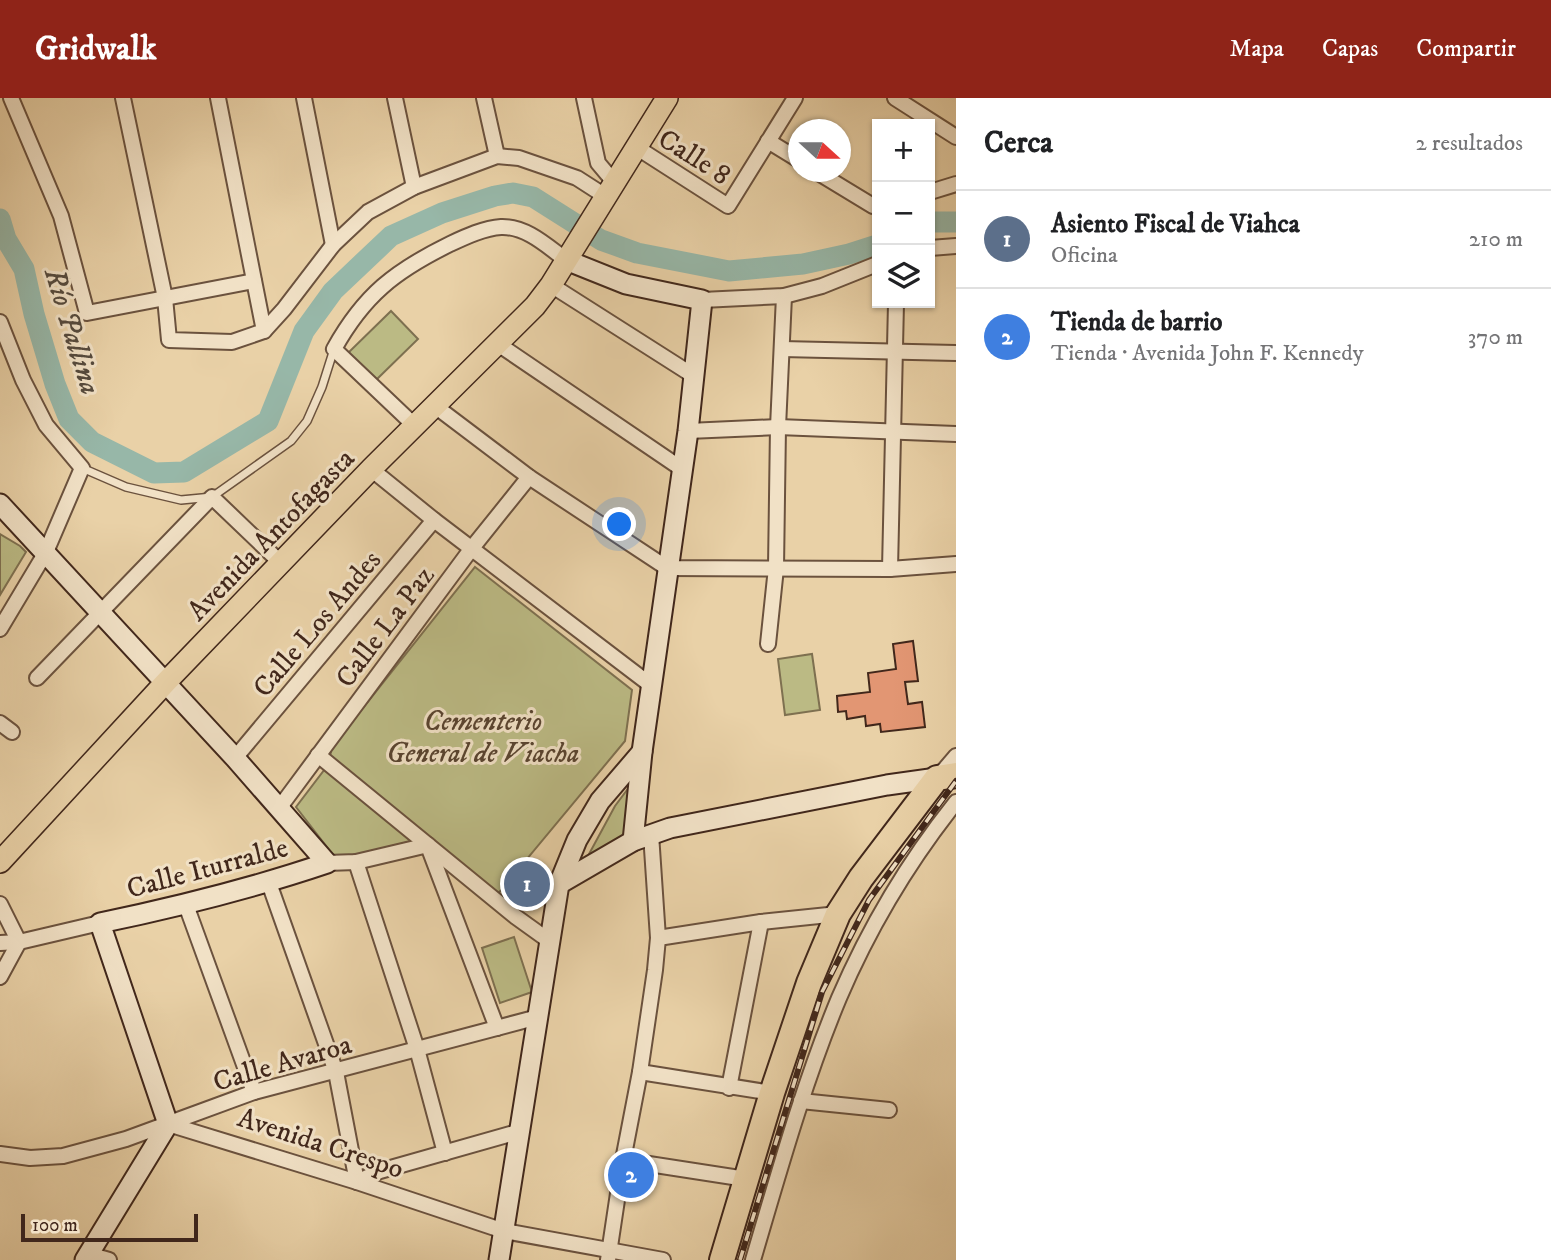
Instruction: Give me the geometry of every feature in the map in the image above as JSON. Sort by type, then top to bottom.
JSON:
[{"type":"highway","points":[[722,1260],[772,1093],[809,983],[838,914],[861,878],[946,777]]},
{"type":"main road","name":"Avenida Antofagasta","points":[[1,860],[166,682],[372,469],[535,306],[551,285],[667,98]]},
{"type":"street","points":[[11,98],[61,216],[87,313],[254,281]]},
{"type":"street","points":[[122,98],[165,298],[169,340],[232,342],[264,331],[333,245],[368,212],[414,187],[497,156],[519,159],[577,178],[605,196]]},
{"type":"street","points":[[218,98],[264,331]]},
{"type":"street","points":[[304,98],[333,245]]},
{"type":"street","points":[[395,98],[414,187]]},
{"type":"street","points":[[484,98],[497,156]]},
{"type":"street","points":[[584,98],[605,196]]},
{"type":"street","points":[[788,153],[768,141],[795,98]]},
{"type":"street","points":[[895,98],[956,137]]},
{"type":"street","name":"Calle 8","points":[[636,147],[729,206],[768,141]]},
{"type":"street","points":[[833,182],[872,205]]},
{"type":"street","points":[[935,190],[956,184]]},
{"type":"street","points":[[415,426],[334,349],[349,323],[379,287],[419,259],[467,236],[502,227],[530,234],[571,251],[626,284],[702,300],[784,296],[822,286],[872,266]]},
{"type":"street","points":[[935,248],[956,246]]},
{"type":"street","points":[[551,285],[694,376]]},
{"type":"street","points":[[768,644],[776,568],[778,427],[784,296]]},
{"type":"street","points":[[608,1255],[640,1072],[658,938],[642,837],[642,752],[688,431],[702,300]]},
{"type":"street","points":[[890,569],[896,308]]},
{"type":"street","points":[[0,322],[23,380],[46,425],[82,468],[46,552],[0,629]]},
{"type":"street","points":[[498,344],[682,469]]},
{"type":"street","points":[[782,349],[956,353]]},
{"type":"street","points":[[435,406],[529,477],[667,568],[890,569],[956,564]]},
{"type":"street","points":[[688,431],[778,427],[956,434]]},
{"type":"street","points":[[372,469],[434,520],[652,686]]},
{"type":"street","name":"Calle La Paz","points":[[280,807],[472,548],[529,477]]},
{"type":"street","points":[[37,677],[212,497],[282,564]]},
{"type":"street","points":[[0,504],[280,807],[327,863]]},
{"type":"street","name":"Calle Los Andes","points":[[235,758],[434,520]]},
{"type":"street","points":[[499,1260],[559,884],[577,840],[600,801],[642,752]]},
{"type":"street","points":[[318,755],[516,917],[548,940]]},
{"type":"street","points":[[559,884],[642,837],[874,788],[946,777],[956,756]]},
{"type":"street","points":[[753,1260],[801,1101],[839,998],[873,927],[929,836],[956,802]]},
{"type":"street","points":[[428,845],[498,1028]]},
{"type":"street","name":"Calle Iturralde","points":[[0,943],[19,942],[186,905],[269,883],[327,863],[356,862],[428,845]]},
{"type":"street","points":[[356,862],[418,1049],[445,1153]]},
{"type":"street","points":[[269,883],[336,1072],[357,1182],[380,1171],[521,1131]]},
{"type":"street","points":[[0,904],[19,942],[0,977]]},
{"type":"street","points":[[186,905],[254,1092]]},
{"type":"street","points":[[658,938],[761,922],[838,914]]},
{"type":"street","points":[[729,1088],[761,922]]},
{"type":"street","points":[[100,923],[168,1124],[86,1257],[109,1260]]},
{"type":"street","name":"Calle Avaroa","points":[[0,1154],[30,1158],[63,1156],[126,1139],[254,1092],[538,1017]]},
{"type":"street","points":[[640,1072],[772,1093]]},
{"type":"street","points":[[801,1101],[889,1110]]},
{"type":"street","name":"Avenida Crespo","points":[[168,1124],[504,1231],[608,1255],[663,1260]]},
{"type":"street","points":[[623,1160],[746,1179]]},
{"type":"lane","points":[[82,468],[126,487],[170,497],[212,497],[291,441],[307,421],[322,387],[334,349]]},
{"type":"green space","points":[[391,311],[418,339],[375,381],[348,353]]},
{"type":"green space","points":[[0,534],[26,552],[0,595]]},
{"type":"green space","name":"Cementerio General de Viacha","points":[[475,567],[632,690],[625,741],[497,895],[330,756],[332,747]]},
{"type":"green space","points":[[812,654],[820,710],[785,715],[778,659]]},
{"type":"green space","points":[[328,765],[412,841],[337,860],[296,807]]},
{"type":"green space","points":[[633,782],[626,843],[582,867],[615,806]]},
{"type":"green space","points":[[514,937],[532,992],[500,1003],[482,948]]},
{"type":"building","points":[[913,641],[918,681],[905,682],[908,704],[922,702],[925,727],[881,732],[880,724],[866,726],[865,716],[847,719],[846,711],[838,712],[837,696],[870,692],[868,673],[896,669],[893,644]]},
{"type":"waterway","name":"Río Pallina","points":[[0,219],[6,239],[24,269],[34,314],[55,384],[69,419],[92,442],[154,473],[184,472],[268,421],[304,331],[333,291],[391,236],[442,213],[495,196],[513,193],[533,197],[601,240],[637,253],[729,271],[803,264],[872,247]]},
{"type":"waterway","name":"Río Pallina","points":[[935,222],[956,222]]},
{"type":"railway","points":[[740,1260],[822,992],[869,900],[956,781]]},
{"type":"place","name":"Asiento Fiscal de Viahca","points":[[527,884]]},
{"type":"place","name":"Tienda de barrio","points":[[631,1175]]}]
